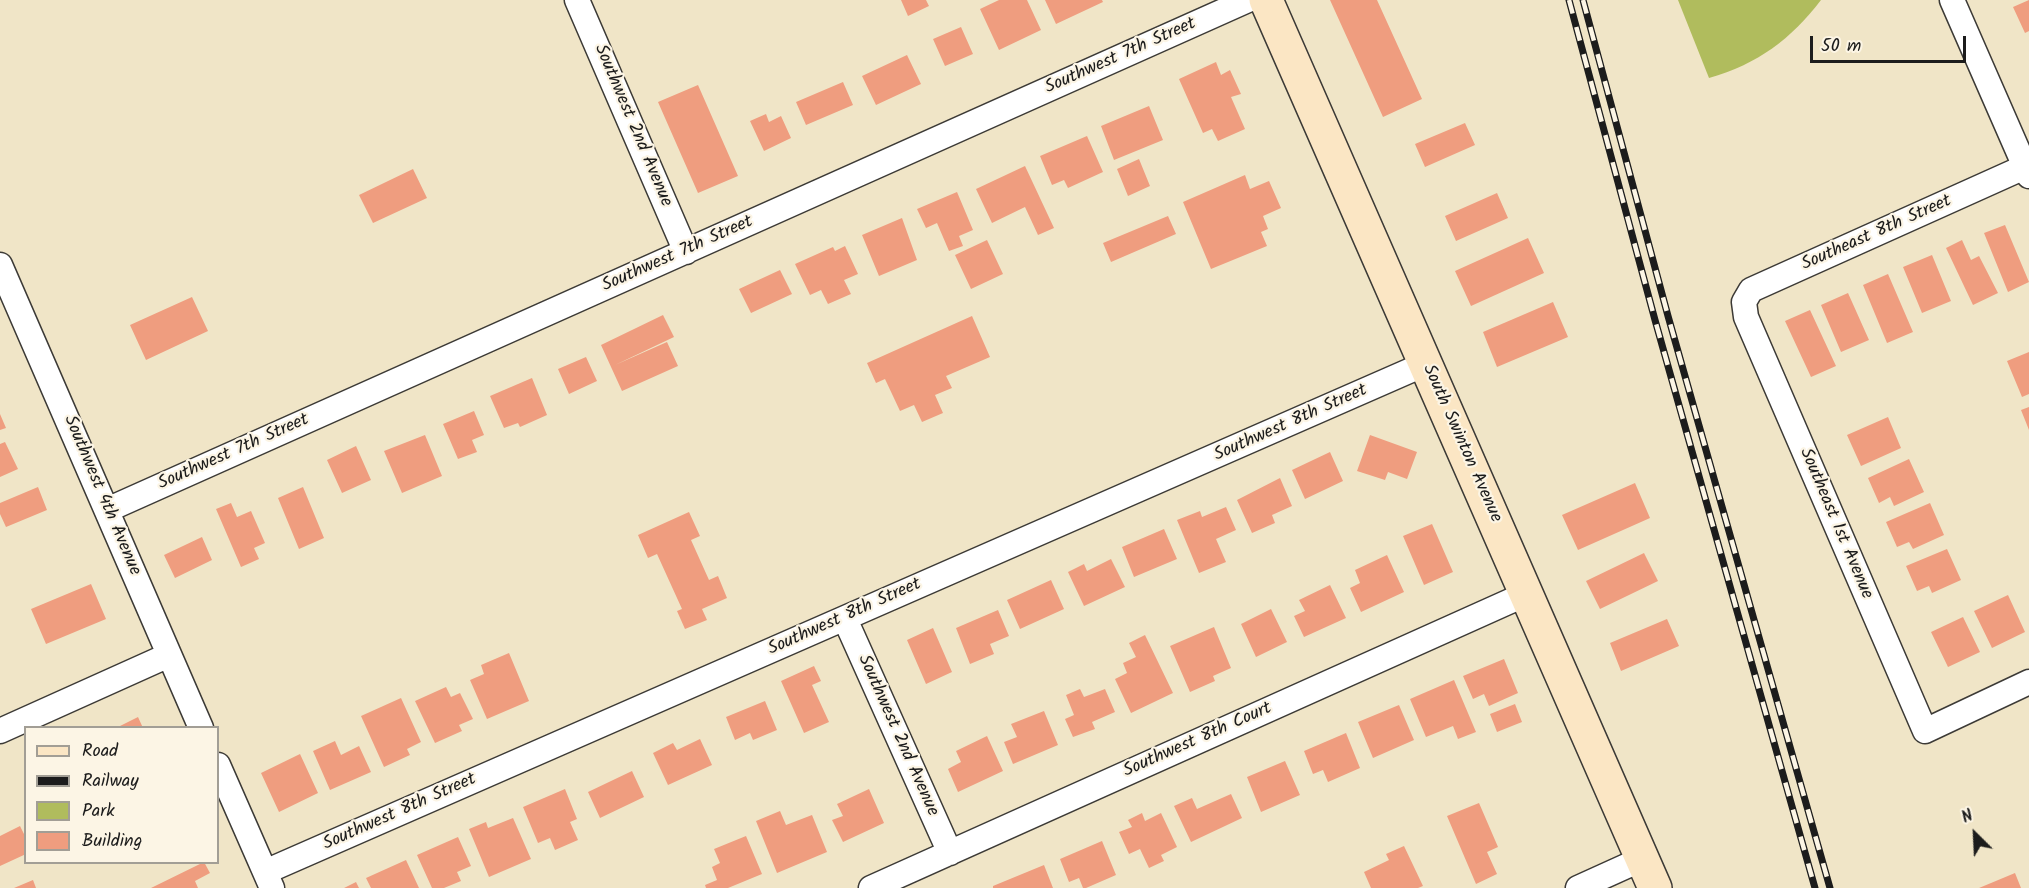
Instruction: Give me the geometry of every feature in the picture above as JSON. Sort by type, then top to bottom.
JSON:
[{"type":"street","name":"Southwest 2nd Avenue","points":[[578,0],[687,252]]},
{"type":"street","name":"Southwest 7th Street","points":[[107,510],[1248,0]]},
{"type":"street","name":"South Swinton Avenue","points":[[1266,0],[1649,874]]},
{"type":"street","points":[[1952,0],[2028,170]]},
{"type":"street","name":"Southeast 8th Street","points":[[1746,317],[1744,302],[1751,290],[2028,170]]},
{"type":"street","name":"Southwest 4th Avenue","points":[[0,266],[200,726]]},
{"type":"street","name":"Southeast 1st Avenue","points":[[1746,317],[1925,730],[2029,682]]},
{"type":"street","name":"Southwest 8th Street","points":[[268,880],[845,619],[1425,364]]},
{"type":"street","name":"Southwest 8th Court","points":[[871,888],[1526,594]]},
{"type":"street","name":"Southwest 2nd Avenue","points":[[845,619],[950,853]]},
{"type":"street","points":[[0,731],[169,655]]},
{"type":"street","points":[[219,767],[268,880]]},
{"type":"street","points":[[1578,888],[1649,874]]},
{"type":"green space","points":[[1678,0],[1821,0],[1798,27],[1772,48],[1743,65],[1709,78]]},
{"type":"building","points":[[901,0],[926,0],[929,6],[908,16]]},
{"type":"building","points":[[999,0],[1027,0],[1041,30],[999,50],[980,9]]},
{"type":"building","points":[[1045,0],[1102,0],[1103,2],[1056,24]]},
{"type":"building","points":[[1330,0],[1377,0],[1422,99],[1383,117]]},
{"type":"building","points":[[2029,0],[2029,31],[2025,33],[2013,7]]},
{"type":"building","points":[[961,27],[973,54],[945,66],[933,39]]},
{"type":"building","points":[[907,55],[921,84],[876,105],[862,76]]},
{"type":"building","points":[[1216,62],[1221,75],[1230,70],[1241,94],[1231,97],[1245,129],[1218,141],[1212,129],[1203,133],[1179,79]]},
{"type":"building","points":[[843,82],[853,105],[806,125],[796,102]]},
{"type":"building","points":[[698,85],[738,176],[698,193],[658,102]]},
{"type":"building","points":[[1149,106],[1163,140],[1114,160],[1101,126]]},
{"type":"building","points":[[766,114],[769,122],[781,116],[791,138],[764,151],[750,121]]},
{"type":"building","points":[[1465,123],[1475,145],[1425,167],[1415,144]]},
{"type":"building","points":[[1087,136],[1103,172],[1068,188],[1064,180],[1052,185],[1040,156]]},
{"type":"building","points":[[1139,159],[1150,186],[1128,196],[1117,169]]},
{"type":"building","points":[[1025,166],[1054,228],[1038,235],[1025,207],[992,223],[976,189]]},
{"type":"building","points":[[413,169],[427,198],[373,223],[359,195]]},
{"type":"building","points":[[1245,175],[1250,189],[1269,181],[1281,208],[1263,216],[1268,229],[1261,232],[1267,246],[1211,269],[1183,202]]},
{"type":"building","points":[[957,192],[973,230],[959,236],[963,246],[949,251],[937,223],[926,228],[917,209]]},
{"type":"building","points":[[1497,193],[1508,218],[1456,241],[1445,216]]},
{"type":"building","points":[[1168,216],[1176,234],[1111,262],[1103,243]]},
{"type":"building","points":[[902,218],[917,260],[879,276],[862,235]]},
{"type":"building","points":[[2005,225],[2029,282],[2008,292],[1984,233]]},
{"type":"building","points":[[1528,238],[1544,273],[1471,306],[1455,271]]},
{"type":"building","points":[[987,240],[1003,274],[971,289],[955,255]]},
{"type":"building","points":[[1962,240],[1971,260],[1979,256],[1998,293],[1973,305],[1946,248]]},
{"type":"building","points":[[845,246],[858,274],[844,280],[851,294],[828,304],[821,290],[810,295],[795,264],[833,247],[835,251]]},
{"type":"building","points":[[1932,255],[1951,301],[1922,313],[1903,267]]},
{"type":"building","points":[[780,270],[792,294],[751,313],[739,289]]},
{"type":"building","points":[[1888,274],[1913,332],[1887,343],[1863,285]]},
{"type":"building","points":[[1848,293],[1869,340],[1841,352],[1821,305]]},
{"type":"building","points":[[192,297],[208,331],[146,360],[130,325]]},
{"type":"building","points":[[1553,302],[1568,337],[1497,367],[1483,332]]},
{"type":"building","points":[[1810,310],[1836,366],[1811,377],[1785,321]]},
{"type":"building","points":[[663,315],[674,337],[615,365],[667,342],[678,366],[622,391],[601,345]]},
{"type":"building","points":[[972,316],[990,357],[946,376],[952,388],[935,395],[943,413],[922,422],[914,405],[900,411],[885,379],[876,383],[867,363]]},
{"type":"building","points":[[2029,352],[2029,394],[2022,397],[2007,361]]},
{"type":"building","points":[[586,357],[597,381],[569,394],[558,369]]},
{"type":"building","points":[[532,378],[547,415],[520,427],[518,423],[504,428],[490,396]]},
{"type":"building","points":[[2029,407],[2029,430],[2021,410]]},
{"type":"building","points":[[474,411],[484,435],[472,440],[477,452],[458,459],[443,424]]},
{"type":"building","points":[[0,414],[6,428],[0,430]]},
{"type":"building","points":[[1888,417],[1901,448],[1861,466],[1847,435]]},
{"type":"building","points":[[425,435],[442,476],[402,493],[384,451]]},
{"type":"building","points":[[1370,435],[1417,452],[1407,479],[1388,472],[1385,480],[1357,471]]},
{"type":"building","points":[[5,442],[18,469],[0,477],[0,444]]},
{"type":"building","points":[[356,446],[371,480],[342,493],[327,460]]},
{"type":"building","points":[[1330,452],[1343,481],[1305,499],[1292,470]]},
{"type":"building","points":[[1909,459],[1924,492],[1894,506],[1890,497],[1879,503],[1868,478]]},
{"type":"building","points":[[1280,478],[1292,506],[1272,515],[1275,523],[1252,533],[1237,500]]},
{"type":"building","points":[[1635,483],[1650,518],[1578,550],[1562,515]]},
{"type":"building","points":[[38,487],[47,510],[6,527],[0,514],[0,503]]},
{"type":"building","points":[[303,487],[324,538],[299,549],[278,498]]},
{"type":"building","points":[[231,503],[237,517],[251,511],[265,543],[254,548],[259,559],[241,567],[216,509]]},
{"type":"building","points":[[1930,503],[1944,535],[1913,549],[1909,542],[1897,547],[1886,522]]},
{"type":"building","points":[[1226,507],[1236,530],[1216,539],[1226,562],[1199,573],[1177,520],[1200,511],[1202,517]]},
{"type":"building","points":[[689,512],[700,536],[691,540],[709,580],[718,576],[727,598],[702,609],[707,620],[685,629],[677,611],[682,609],[657,554],[648,558],[638,535]]},
{"type":"building","points":[[1432,524],[1453,572],[1424,585],[1403,536]]},
{"type":"building","points":[[1164,529],[1177,559],[1134,577],[1122,547]]},
{"type":"building","points":[[202,537],[212,560],[175,578],[164,555]]},
{"type":"building","points":[[1947,549],[1961,580],[1932,593],[1929,586],[1917,591],[1906,566]]},
{"type":"building","points":[[1644,553],[1658,581],[1600,609],[1586,581]]},
{"type":"building","points":[[1387,555],[1404,592],[1361,612],[1350,588],[1360,583],[1355,570]]},
{"type":"building","points":[[1111,559],[1125,587],[1084,606],[1068,572],[1084,564],[1087,571]]},
{"type":"building","points":[[1051,580],[1064,609],[1020,629],[1007,600]]},
{"type":"building","points":[[91,584],[106,619],[46,644],[31,609]]},
{"type":"building","points":[[1330,585],[1346,618],[1304,637],[1294,616],[1305,611],[1299,600]]},
{"type":"building","points":[[2008,595],[2025,632],[1992,648],[1974,611]]},
{"type":"building","points":[[1271,609],[1287,642],[1256,657],[1241,624]]},
{"type":"building","points":[[998,610],[1009,636],[990,644],[994,654],[970,664],[956,628]]},
{"type":"building","points":[[1963,617],[1980,652],[1948,667],[1931,632]]},
{"type":"building","points":[[1667,619],[1679,646],[1621,671],[1610,643]]},
{"type":"building","points":[[1214,627],[1231,668],[1213,676],[1215,681],[1190,692],[1170,646]]},
{"type":"building","points":[[933,628],[952,672],[926,684],[907,640]]},
{"type":"building","points":[[1145,635],[1173,693],[1131,713],[1115,679],[1127,673],[1123,663],[1136,657],[1129,643]]},
{"type":"building","points":[[509,653],[529,701],[487,719],[470,680],[484,674],[481,665]]},
{"type":"building","points":[[1504,659],[1518,693],[1489,706],[1484,694],[1473,699],[1463,676]]},
{"type":"building","points":[[814,666],[821,681],[812,685],[829,722],[804,733],[781,681]]},
{"type":"building","points":[[1454,680],[1476,732],[1458,739],[1453,726],[1426,737],[1410,699]]},
{"type":"building","points":[[446,687],[451,697],[460,693],[473,719],[459,725],[462,731],[435,743],[415,701]]},
{"type":"building","points":[[1080,689],[1084,697],[1105,689],[1115,712],[1092,722],[1095,729],[1073,737],[1065,719],[1074,715],[1066,695]]},
{"type":"building","points":[[401,698],[421,742],[407,749],[410,755],[384,767],[361,716]]},
{"type":"building","points":[[765,701],[777,730],[753,740],[750,733],[735,740],[726,717]]},
{"type":"building","points":[[1515,704],[1522,722],[1497,732],[1490,714]]},
{"type":"building","points":[[1399,705],[1414,740],[1373,758],[1358,722]]},
{"type":"building","points":[[1044,711],[1058,745],[1013,764],[1004,742],[1017,737],[1011,724]]},
{"type":"building","points":[[138,717],[142,726],[120,726]]},
{"type":"building","points":[[1346,733],[1360,768],[1328,782],[1323,770],[1313,774],[1304,751]]},
{"type":"building","points":[[987,736],[1003,771],[958,792],[948,769],[961,762],[956,751]]},
{"type":"building","points":[[700,739],[712,765],[668,785],[653,753],[673,743],[677,750]]},
{"type":"building","points":[[335,741],[341,755],[359,746],[371,772],[330,790],[313,751]]},
{"type":"building","points":[[300,754],[318,793],[279,812],[261,773]]},
{"type":"building","points":[[1285,761],[1300,795],[1261,812],[1247,777]]},
{"type":"building","points":[[632,771],[644,797],[600,818],[588,792]]},
{"type":"building","points":[[565,789],[577,819],[570,822],[578,840],[555,850],[550,838],[538,843],[523,807]]},
{"type":"building","points":[[869,789],[884,823],[843,842],[832,820],[843,816],[837,804]]},
{"type":"building","points":[[1231,794],[1242,818],[1191,842],[1174,806],[1192,798],[1197,809]]},
{"type":"building","points":[[1479,803],[1498,847],[1487,852],[1497,874],[1476,884],[1447,816]]},
{"type":"building","points":[[780,811],[786,825],[812,815],[827,852],[777,873],[756,821]]},
{"type":"building","points":[[1142,813],[1145,821],[1161,813],[1177,847],[1161,855],[1164,861],[1149,868],[1140,849],[1129,854],[1119,832],[1132,827],[1128,820]]},
{"type":"building","points":[[513,818],[531,859],[489,877],[469,829],[486,822],[488,828]]},
{"type":"building","points":[[20,826],[24,834],[24,855],[0,866],[0,836]]},
{"type":"building","points":[[746,836],[762,874],[728,888],[706,888],[705,885],[717,880],[712,867],[720,863],[714,849]]},
{"type":"building","points":[[458,837],[471,866],[457,872],[461,881],[444,888],[432,888],[417,855]]},
{"type":"building","points":[[1102,841],[1116,875],[1086,888],[1083,888],[1079,878],[1069,882],[1060,859]]},
{"type":"building","points":[[1404,846],[1423,886],[1418,888],[1371,888],[1364,872],[1389,860],[1386,854]]},
{"type":"building","points":[[406,860],[419,888],[371,888],[366,878]]},
{"type":"building","points":[[200,864],[205,864],[210,873],[195,881],[198,888],[151,888]]},
{"type":"building","points":[[1044,865],[1053,888],[993,888],[993,886]]},
{"type":"building","points":[[2015,873],[2021,888],[1979,888]]},
{"type":"building","points":[[33,880],[36,888],[14,888]]},
{"type":"building","points":[[356,882],[359,888],[344,888]]},
{"type":"railway","points":[[1569,0],[1655,320],[1815,888]]},
{"type":"railway","points":[[1583,0],[1668,316],[1830,888]]}]
